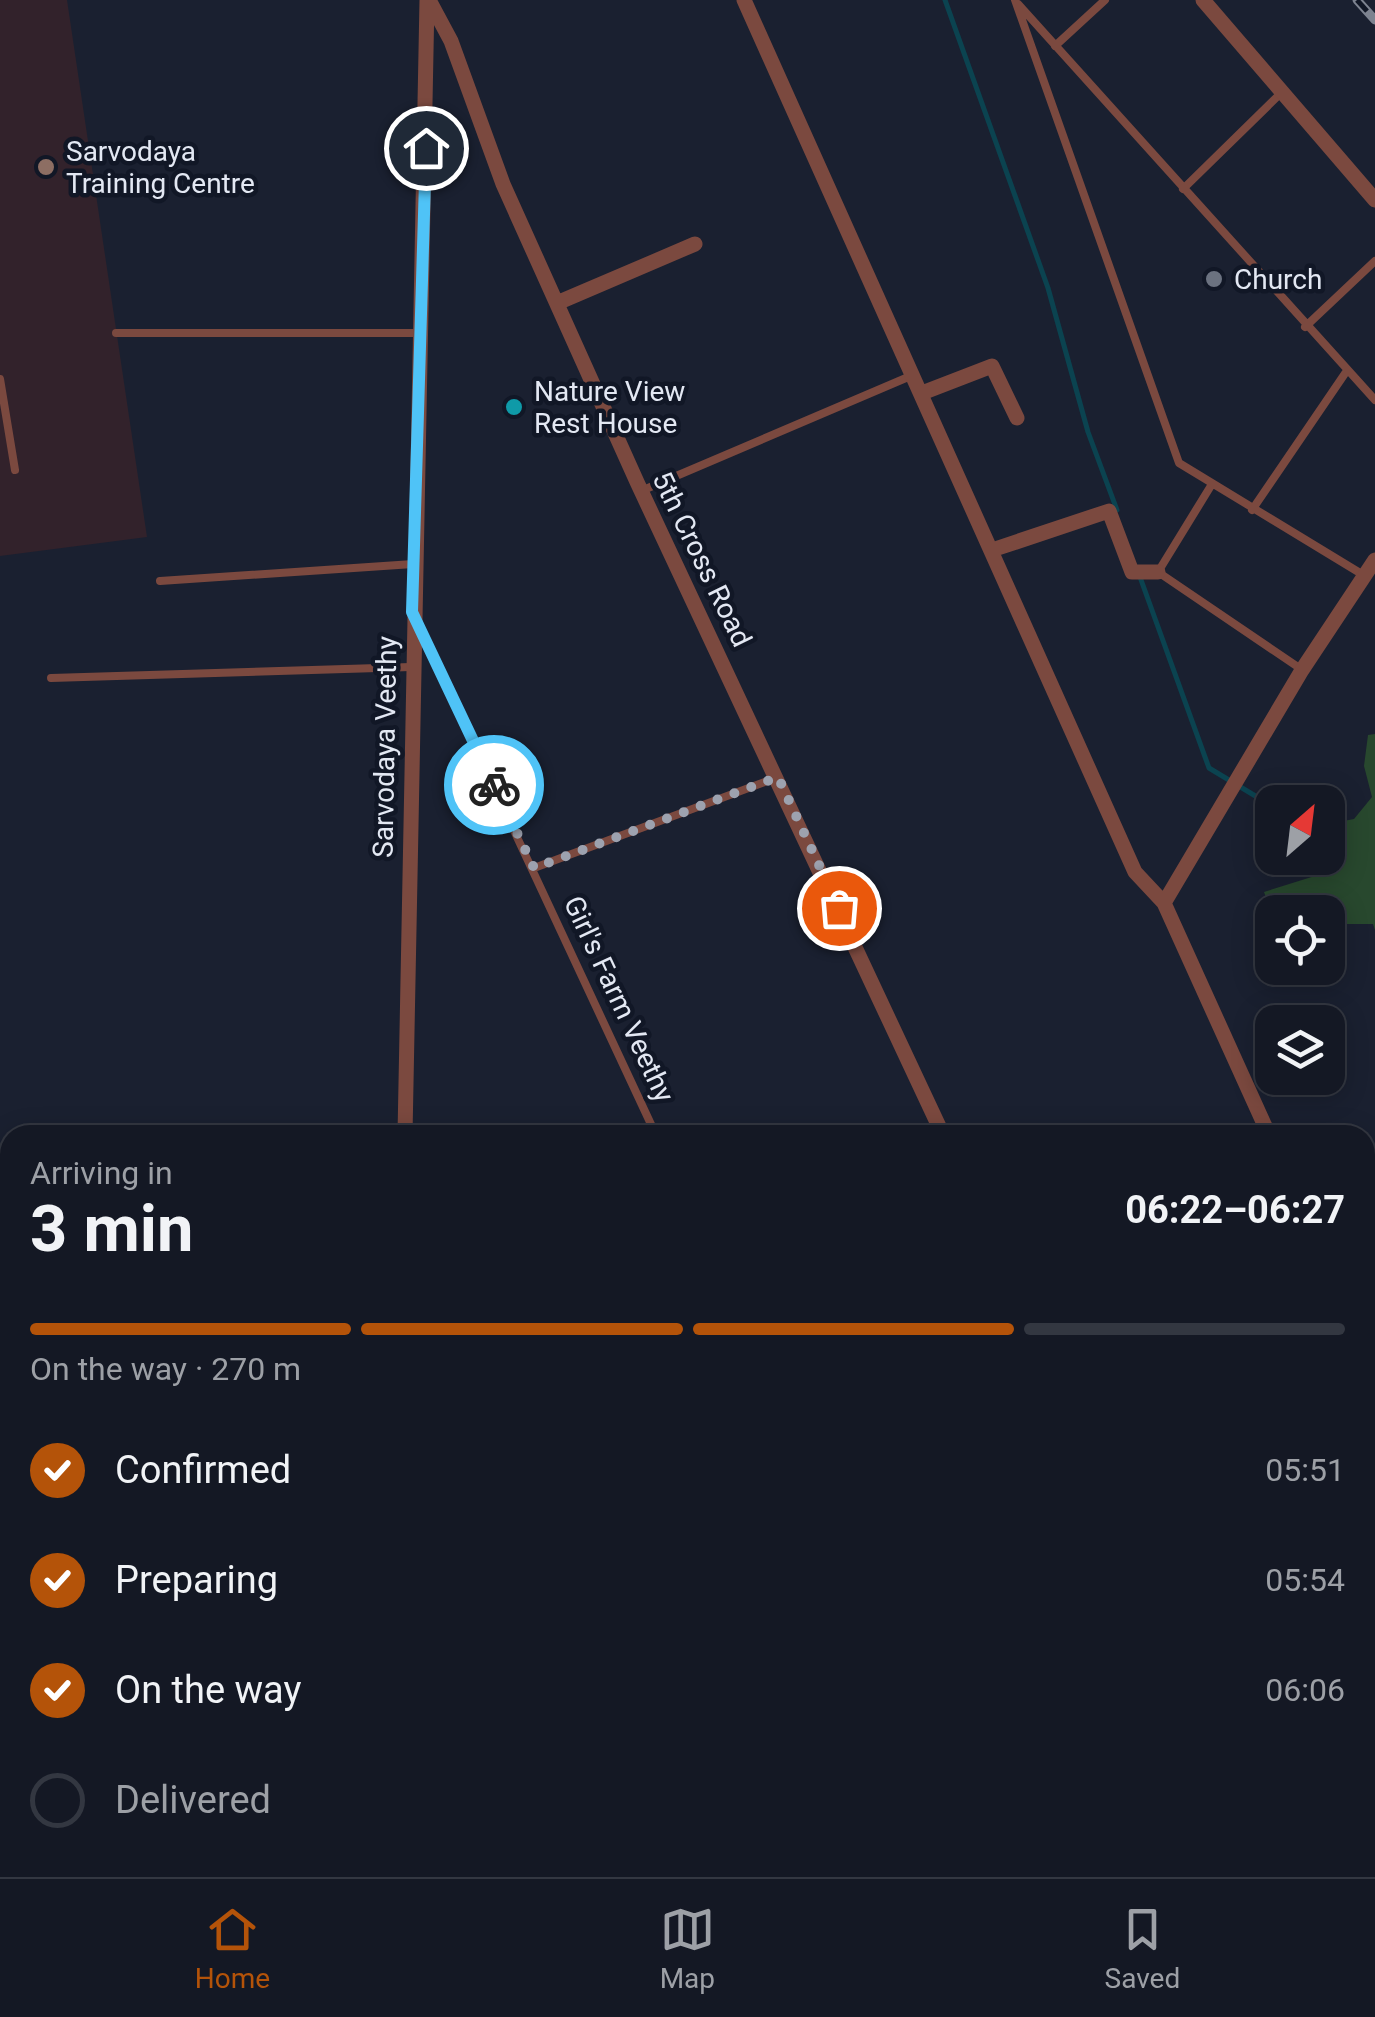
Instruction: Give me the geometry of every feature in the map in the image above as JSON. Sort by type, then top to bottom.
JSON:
[{"type":"street","name":"5th Cross Road","points":[[428,0],[451,41],[504,184],[641,491],[938,1125]]},
{"type":"street","name":"Sarvodaya Veethy","points":[[404,1125],[413,564],[428,0]]},
{"type":"street","points":[[744,0],[1135,872],[1164,903],[1264,1125]]},
{"type":"street","points":[[1203,0],[1375,200]]},
{"type":"street","points":[[557,303],[695,244]]},
{"type":"street","points":[[922,393],[992,366],[1017,418]]},
{"type":"street","points":[[992,550],[1109,511],[1132,572],[1158,572]]},
{"type":"street","points":[[1164,903],[1302,670],[1375,560]]},
{"type":"lane","points":[[1015,0],[1305,327],[1375,400]]},
{"type":"lane","points":[[1015,0],[1180,463],[1365,576]]},
{"type":"lane","points":[[1055,46],[1106,0]]},
{"type":"lane","points":[[1183,189],[1282,92]]},
{"type":"lane","points":[[1305,327],[1375,261]]},
{"type":"lane","points":[[116,333],[421,333]]},
{"type":"lane","points":[[1252,510],[1346,372]]},
{"type":"lane","points":[[641,491],[914,374]]},
{"type":"lane","points":[[0,379],[14,470]]},
{"type":"lane","points":[[1212,484],[1158,572],[1302,670]]},
{"type":"lane","points":[[160,581],[413,564]]},
{"type":"lane","name":"Girl's Farm Veethy","points":[[412,612],[651,1125]]},
{"type":"lane","points":[[51,678],[411,667]]},
{"type":"lane","points":[[534,868],[778,777]]},
{"type":"shaded area","name":"Sarvodaya Training Centre","points":[[0,0],[67,0],[147,537],[0,556]]},
{"type":"green space","points":[[1375,734],[1375,930],[1373,924],[1345,924],[1345,895],[1264,892],[1318,875],[1345,875],[1345,821],[1354,819],[1372,797],[1364,766],[1368,735]]},
{"type":"waterway","points":[[945,0],[1048,288],[1088,432],[1117,510]]},
{"type":"waterway","points":[[1140,577],[1209,768],[1255,796]]},
{"type":"railway","points":[[1357,0],[1375,20]]},
{"type":"way so far","points":[[494,785],[534,868],[778,777],[839,908]]},
{"type":"place","name":"Sarvodaya Training Centre","points":[[46,167]]},
{"type":"place","name":"Church","points":[[1214,279]]},
{"type":"place","name":"Nature View Rest House","points":[[514,407]]},
{"type":"route","points":[[426,148],[412,612],[494,785]]}]
